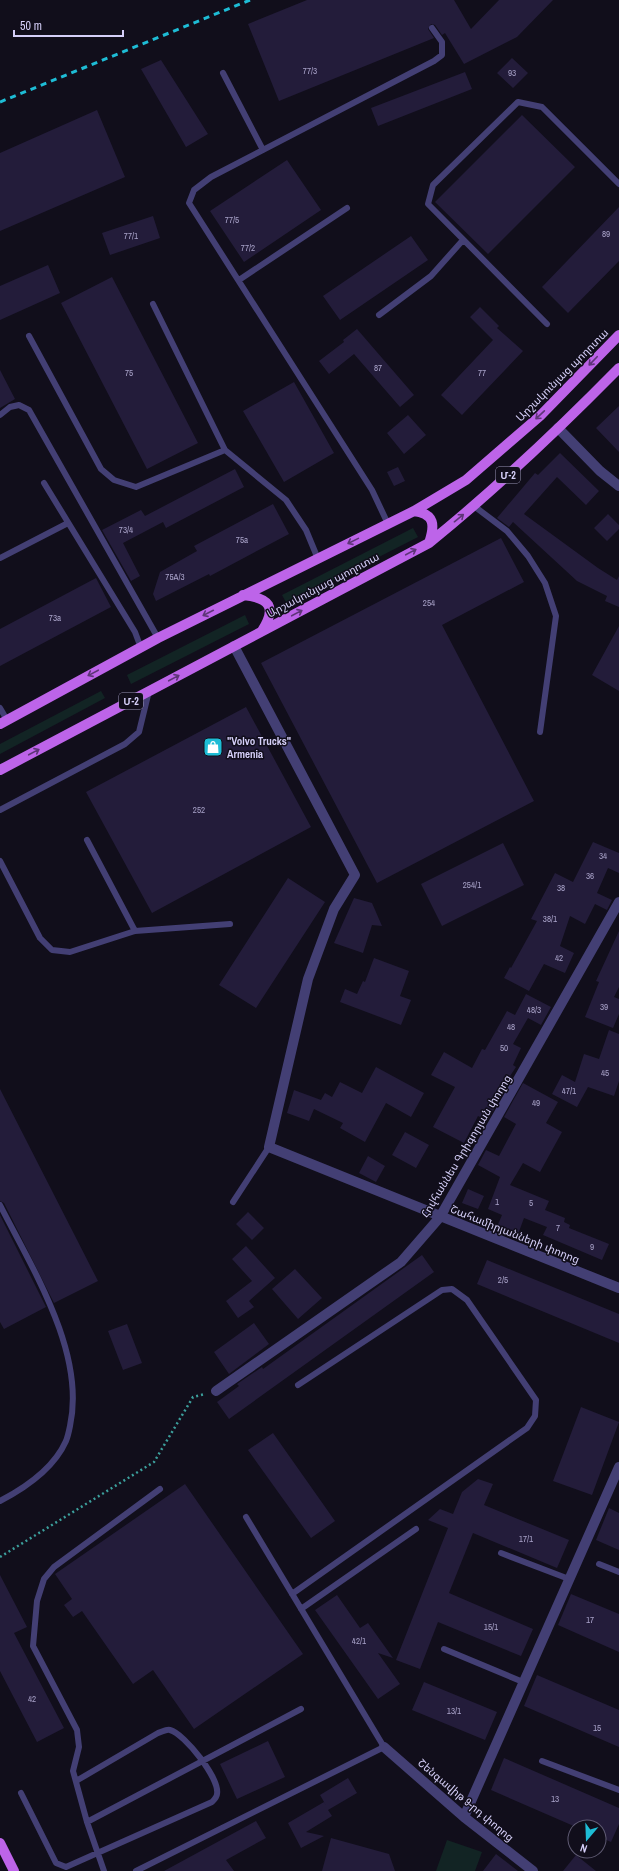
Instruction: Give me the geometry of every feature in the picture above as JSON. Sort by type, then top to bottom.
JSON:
[{"type":"main road","name":"Արշակունյաց պողոտա","points":[[4,722],[158,638],[414,511],[466,480],[540,416],[619,335]]},
{"type":"main road","name":"Արշակունյաց պողոտա","points":[[0,770],[429,543],[474,506],[558,428],[619,368]]},
{"type":"main road","points":[[414,511],[425,513],[430,517],[433,524],[433,532],[429,543]]},
{"type":"main road","points":[[243,595],[264,600],[269,605],[269,619],[262,631]]},
{"type":"main road","points":[[0,1844],[14,1871]]},
{"type":"street","points":[[558,428],[600,471],[619,486]]},
{"type":"street","points":[[234,646],[355,875],[334,909],[308,979],[269,1147]]},
{"type":"street","name":"Հովհաննես Գրիգորյան փողոց","points":[[216,1391],[401,1262],[440,1217],[619,902]]},
{"type":"street","name":"Շահամիրյանների փողոց","points":[[269,1147],[619,1288]]},
{"type":"street","points":[[464,1817],[619,1467]]},
{"type":"street","name":"Շենգավիթ 9-րդ փողոց","points":[[384,1747],[464,1817],[533,1871]]},
{"type":"lane","points":[[388,524],[372,490],[190,203],[194,190],[210,177],[434,61],[442,55],[442,42],[432,28]]},
{"type":"lane","points":[[223,73],[263,150]]},
{"type":"lane","points":[[547,324],[428,204],[433,185],[518,102],[542,107],[619,184]]},
{"type":"lane","points":[[238,280],[347,208]]},
{"type":"lane","points":[[379,315],[431,276],[463,240]]},
{"type":"lane","points":[[153,304],[225,450],[286,500],[306,530],[318,559]]},
{"type":"lane","points":[[29,336],[101,469],[114,480],[136,487],[225,450]]},
{"type":"lane","points":[[0,415],[10,407],[19,405],[28,410],[158,638]]},
{"type":"lane","points":[[44,483],[134,632],[141,648]]},
{"type":"lane","points":[[474,506],[507,531],[528,556],[545,583],[556,616],[540,732]]},
{"type":"lane","points":[[0,558],[68,523]]},
{"type":"lane","points":[[0,810],[125,744],[139,732],[149,691]]},
{"type":"lane","points":[[0,708],[4,722]]},
{"type":"lane","points":[[87,840],[135,931]]},
{"type":"lane","points":[[0,861],[40,938],[52,950],[70,952],[135,931],[230,924]]},
{"type":"lane","points":[[233,1202],[269,1147]]},
{"type":"lane","points":[[0,1205],[50,1305],[71,1372],[73,1410],[66,1441],[52,1462],[28,1484],[0,1501]]},
{"type":"lane","points":[[292,1594],[527,1428],[535,1416],[536,1400],[466,1300],[452,1289],[442,1290],[298,1385]]},
{"type":"lane","points":[[104,1871],[87,1822],[73,1771],[79,1747],[77,1730],[33,1646],[37,1601],[44,1579],[54,1567],[160,1489]]},
{"type":"lane","points":[[136,1871],[384,1747],[246,1517]]},
{"type":"lane","points":[[301,1609],[416,1529]]},
{"type":"lane","points":[[501,1553],[569,1578]]},
{"type":"lane","points":[[599,1564],[619,1572]]},
{"type":"lane","points":[[444,1649],[523,1682]]},
{"type":"lane","points":[[87,1822],[301,1709]]},
{"type":"lane","points":[[21,1793],[56,1863],[66,1868],[212,1802],[218,1795],[217,1788],[204,1761],[178,1734],[169,1730],[158,1733],[76,1781]]},
{"type":"lane","points":[[542,1761],[619,1790]]},
{"type":"path","points":[[0,1557],[154,1462],[193,1397],[216,1391]]},
{"type":"shaded area","points":[[413,528],[418,537],[287,604],[282,595]]},
{"type":"shaded area","points":[[245,615],[249,624],[131,684],[127,675]]},
{"type":"shaded area","points":[[101,691],[105,698],[0,754],[0,744]]},
{"type":"shaded area","points":[[447,1840],[482,1852],[475,1871],[436,1871]]},
{"type":"building","points":[[307,0],[454,0],[471,29],[499,0],[553,0],[517,37],[464,64],[445,33],[442,35],[435,25],[431,24],[428,29],[434,38],[279,101],[248,24]]},
{"type":"building","points":[[512,58],[528,73],[513,88],[497,73]]},
{"type":"building","points":[[161,60],[208,134],[186,147],[141,69]]},
{"type":"building","points":[[465,72],[472,89],[378,126],[371,108]]},
{"type":"building","points":[[97,110],[125,177],[0,231],[0,153]]},
{"type":"building","points":[[522,115],[575,167],[488,254],[435,202]]},
{"type":"building","points":[[287,160],[321,210],[244,262],[210,211]]},
{"type":"building","points":[[619,207],[619,261],[568,313],[542,287]]},
{"type":"building","points":[[153,216],[160,238],[110,255],[102,233]]},
{"type":"building","points":[[411,236],[428,260],[340,320],[323,296]]},
{"type":"building","points":[[48,265],[60,293],[0,320],[0,286]]},
{"type":"building","points":[[112,277],[198,443],[147,469],[61,303]]},
{"type":"building","points":[[480,307],[499,326],[497,328],[523,351],[462,415],[441,395],[493,340],[470,317]]},
{"type":"building","points":[[357,329],[414,395],[400,407],[354,354],[329,374],[319,361],[344,342],[343,340]]},
{"type":"building","points":[[0,370],[15,399],[0,408]]},
{"type":"building","points":[[294,382],[334,453],[284,482],[243,411]]},
{"type":"building","points":[[619,406],[619,452],[596,428]]},
{"type":"building","points":[[408,415],[426,435],[404,454],[387,433]]},
{"type":"building","points":[[560,453],[599,491],[586,505],[557,477],[524,514],[598,568],[617,580],[619,576],[619,607],[605,601],[607,596],[577,581],[513,522],[509,527],[497,518],[535,473],[538,475]]},
{"type":"building","points":[[398,467],[405,481],[394,486],[387,472]]},
{"type":"building","points":[[235,469],[244,487],[166,528],[163,522],[123,543],[140,576],[131,581],[102,530],[141,510],[145,516]]},
{"type":"building","points":[[273,504],[289,534],[210,576],[209,574],[156,601],[153,594],[160,572],[197,551],[194,546]]},
{"type":"building","points":[[608,514],[619,525],[619,529],[607,541],[594,528]]},
{"type":"building","points":[[501,538],[524,582],[442,625],[534,801],[377,883],[261,663]]},
{"type":"building","points":[[96,578],[111,607],[0,666],[0,629]]},
{"type":"building","points":[[619,626],[619,691],[592,675]]},
{"type":"building","points":[[246,707],[311,827],[152,913],[86,792]]},
{"type":"building","points":[[593,842],[619,853],[619,873],[608,868],[597,893],[612,900],[607,910],[595,904],[585,924],[570,916],[560,946],[574,953],[565,973],[544,964],[529,991],[504,978],[537,921],[531,919],[555,873],[573,882]]},
{"type":"building","points":[[503,843],[524,885],[442,926],[421,884]]},
{"type":"building","points":[[288,878],[325,902],[256,1008],[219,985]]},
{"type":"building","points":[[354,898],[372,903],[382,926],[372,925],[363,953],[334,943]]},
{"type":"building","points":[[619,931],[619,987],[614,997],[619,999],[619,1014],[613,1028],[585,1017],[599,982],[596,981]]},
{"type":"building","points":[[374,958],[409,971],[400,996],[411,1000],[401,1025],[340,1002],[345,989],[357,994],[363,981],[365,982]]},
{"type":"building","points":[[526,994],[551,1007],[541,1025],[528,1018],[513,1044],[521,1048],[513,1065],[516,1067],[493,1111],[491,1110],[486,1120],[478,1116],[464,1143],[433,1127],[455,1087],[431,1075],[444,1052],[472,1068],[482,1049],[485,1050],[507,1011],[515,1015]]},
{"type":"building","points":[[609,1030],[619,1034],[619,1081],[614,1096],[588,1087],[577,1107],[552,1094],[562,1075],[575,1082],[584,1054],[599,1059]]},
{"type":"building","points":[[376,1067],[424,1093],[411,1117],[386,1103],[365,1142],[340,1128],[343,1123],[314,1109],[309,1121],[287,1113],[294,1090],[321,1100],[325,1093],[332,1097],[340,1082],[362,1093]]},
{"type":"building","points":[[523,1083],[558,1102],[546,1123],[562,1132],[540,1172],[523,1163],[510,1185],[549,1201],[545,1210],[565,1218],[564,1222],[570,1225],[569,1228],[609,1244],[602,1260],[543,1235],[547,1227],[524,1218],[517,1237],[496,1229],[502,1215],[488,1209],[500,1177],[478,1165],[486,1150],[499,1156],[516,1124],[504,1117]]},
{"type":"building","points":[[0,1089],[98,1281],[54,1303],[4,1203],[0,1201]]},
{"type":"building","points":[[405,1132],[429,1145],[416,1168],[392,1155]]},
{"type":"building","points":[[368,1156],[385,1166],[376,1182],[359,1173]]},
{"type":"building","points":[[468,1189],[484,1196],[478,1209],[462,1203]]},
{"type":"building","points":[[248,1212],[264,1228],[252,1240],[236,1224]]},
{"type":"building","points":[[0,1215],[46,1307],[4,1329],[0,1322]]},
{"type":"building","points":[[246,1246],[275,1278],[249,1301],[254,1307],[238,1318],[226,1301],[252,1281],[232,1259]]},
{"type":"building","points":[[422,1255],[434,1272],[229,1419],[217,1402],[239,1386],[237,1384],[262,1367],[263,1369]]},
{"type":"building","points":[[487,1260],[619,1314],[619,1343],[477,1284]]},
{"type":"building","points":[[295,1269],[322,1298],[298,1319],[272,1289]]},
{"type":"building","points":[[254,1323],[269,1344],[229,1374],[214,1352]]},
{"type":"building","points":[[127,1324],[142,1363],[123,1370],[108,1331]]},
{"type":"building","points":[[581,1407],[619,1422],[592,1495],[553,1481]]},
{"type":"building","points":[[273,1433],[335,1521],[311,1538],[248,1450]]},
{"type":"building","points":[[478,1479],[493,1484],[484,1505],[569,1540],[557,1568],[473,1533],[449,1593],[533,1629],[521,1656],[438,1622],[420,1669],[396,1660],[448,1528],[428,1520],[440,1509],[453,1514],[462,1492]]},
{"type":"building","points":[[185,1484],[303,1654],[194,1729],[153,1670],[133,1684],[82,1611],[73,1617],[64,1605],[72,1599],[55,1574]]},
{"type":"building","points":[[609,1508],[619,1513],[619,1550],[596,1540]]},
{"type":"building","points":[[0,1575],[27,1627],[14,1633],[64,1728],[37,1742],[0,1671]]},
{"type":"building","points":[[571,1594],[619,1614],[619,1652],[558,1625]]},
{"type":"building","points":[[337,1595],[360,1628],[368,1623],[393,1658],[378,1653],[400,1684],[378,1699],[315,1610]]},
{"type":"building","points":[[537,1675],[619,1710],[619,1747],[524,1706]]},
{"type":"building","points":[[424,1682],[497,1712],[485,1740],[412,1710]]},
{"type":"building","points":[[268,1741],[285,1777],[237,1799],[220,1764]]},
{"type":"building","points":[[504,1758],[619,1808],[619,1824],[611,1842],[607,1840],[607,1819],[567,1819],[567,1823],[491,1790]]},
{"type":"building","points":[[348,1778],[357,1793],[328,1810],[332,1816],[306,1832],[324,1836],[301,1848],[288,1823],[324,1802],[327,1807],[320,1795]]},
{"type":"building","points":[[256,1821],[266,1838],[226,1860],[234,1871],[164,1871]]},
{"type":"building","points":[[331,1838],[389,1854],[395,1871],[322,1871]]},
{"type":"building","points":[[496,1854],[518,1871],[483,1871]]},
{"type":"building","points":[[573,1859],[581,1859],[596,1871],[563,1871]]},
{"type":"railway","points":[[0,102],[250,0]]},
{"type":"place","name":"\"Volvo Trucks\" Armenia","points":[[213,747]]}]
